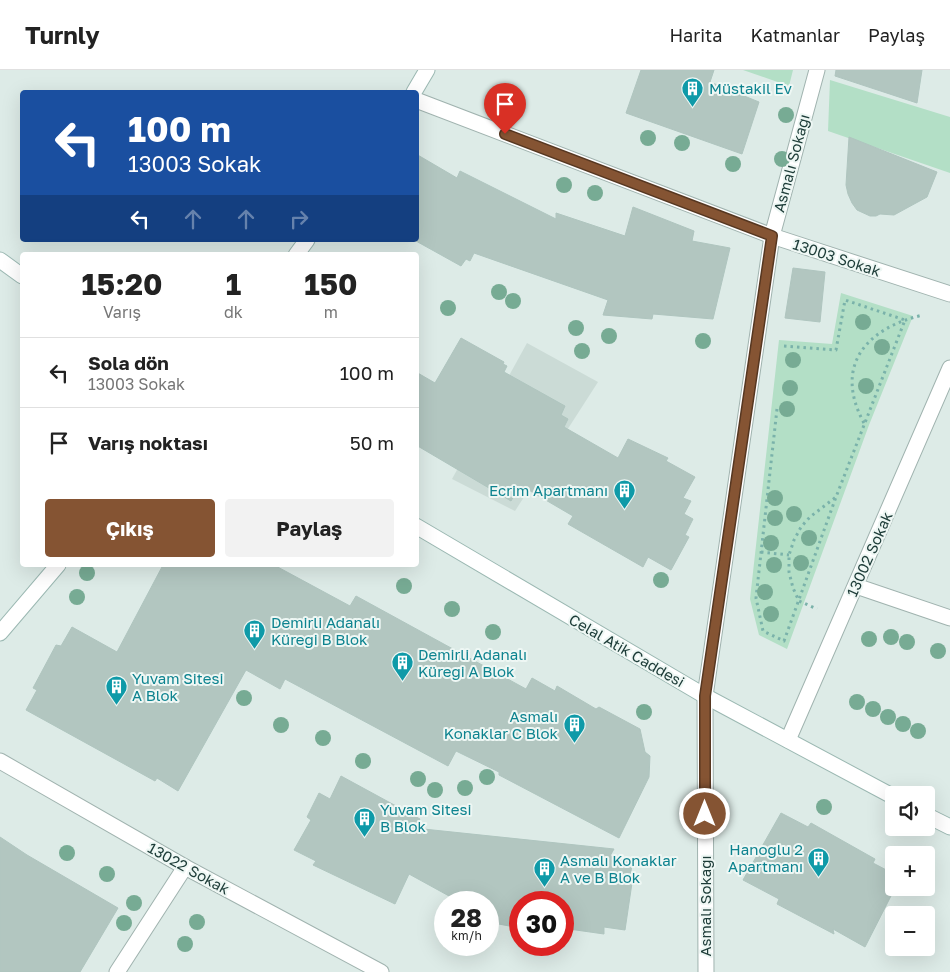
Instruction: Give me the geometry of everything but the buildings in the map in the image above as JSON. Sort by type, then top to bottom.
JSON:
[{"type":"street","points":[[415,90],[427,70]]},
{"type":"street","name":"Asmalı Sokağı","points":[[706,972],[705,696],[772,236],[816,70]]},
{"type":"street","name":"13003 Sokak","points":[[419,101],[772,236],[950,294]]},
{"type":"street","points":[[0,260],[20,275]]},
{"type":"street","name":"13002 Sokak","points":[[788,740],[950,368]]},
{"type":"street","name":"Celal Atik Caddesi","points":[[419,528],[705,696],[885,792]]},
{"type":"street","points":[[0,632],[56,567]]},
{"type":"street","points":[[856,586],[950,618]]},
{"type":"street","name":"13022 Sokak","points":[[0,761],[185,867],[381,972]]},
{"type":"street","points":[[935,819],[950,827]]},
{"type":"street","points":[[117,972],[185,867]]},
{"type":"path","points":[[783,356],[784,346],[836,350],[845,300],[905,320]]},
{"type":"path","points":[[864,423],[854,401],[851,387],[858,357],[867,344],[878,334],[905,320],[932,313]]},
{"type":"path","points":[[778,405],[756,598],[763,631],[784,641],[836,497],[905,320]]},
{"type":"path","points":[[836,497],[810,517],[801,527],[789,555],[789,572],[799,601],[841,619]]},
{"type":"path","points":[[761,552],[789,555]]},
{"type":"shaded area","points":[[527,343],[598,382],[515,511],[452,479]]},
{"type":"green space","points":[[743,70],[793,70],[789,86]]},
{"type":"green space","points":[[830,80],[950,117],[950,173],[828,131]]},
{"type":"green space","points":[[841,293],[913,316],[869,425],[787,649],[759,635],[750,599],[779,340],[832,344]]},
{"type":"place","name":"Müstakil Ev","points":[[693,107]]},
{"type":"place","name":"Ecrim Apartmanı","points":[[624,509]]},
{"type":"place","name":"Demirli Adanalı Küreği B Blok","points":[[255,650]]},
{"type":"place","name":"Demirli Adanalı Küreği A Blok","points":[[402,682]]},
{"type":"place","name":"Yuvam Sitesi A Blok","points":[[116,706]]},
{"type":"place","name":"Asmalı Konaklar C Blok","points":[[574,744]]},
{"type":"place","name":"Yuvam Sitesi B Blok","points":[[364,837]]},
{"type":"place","name":"Hanoğlu 2 Apartmanı","points":[[819,877]]},
{"type":"place","name":"Asmalı Konaklar A ve B Blok","points":[[544,888]]},
{"type":"route","points":[[505,134],[772,236],[705,696],[705,814]]}]
